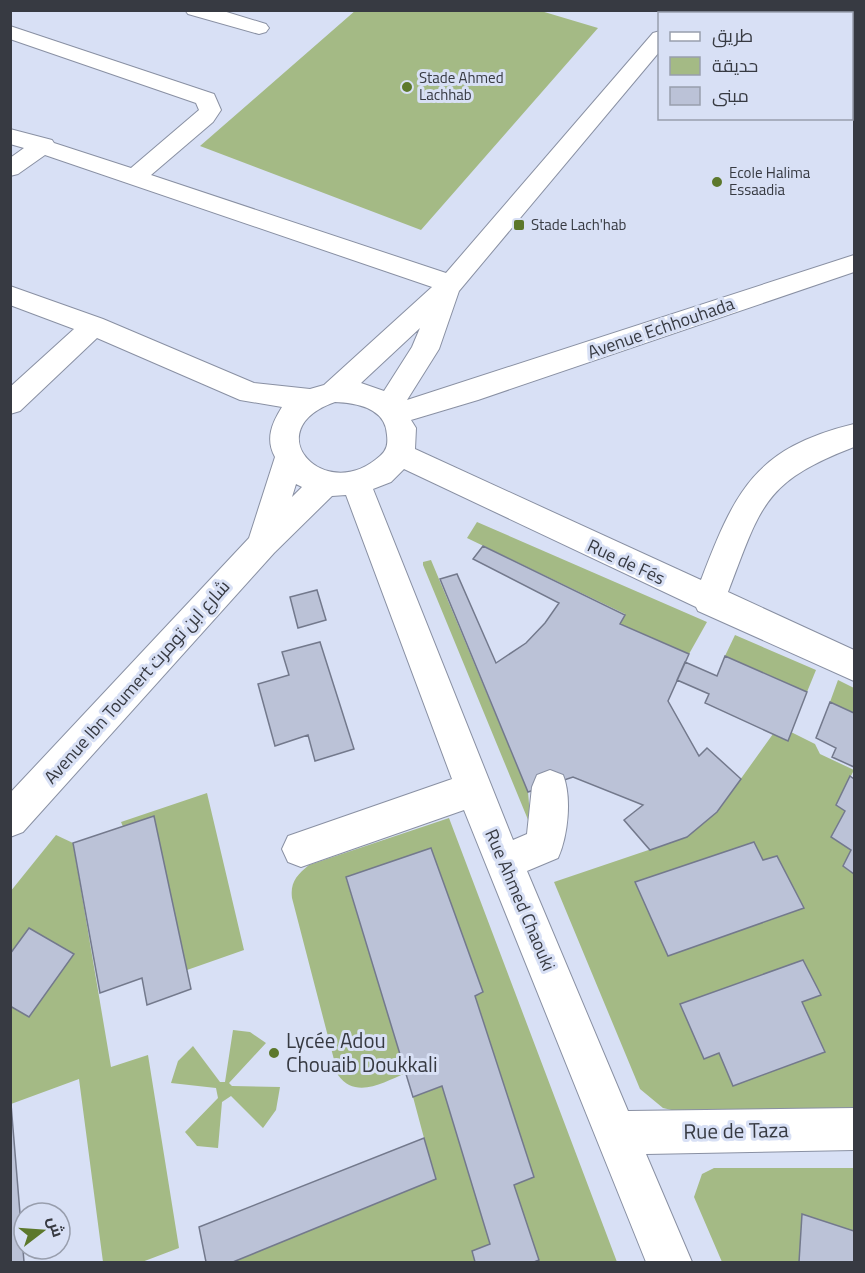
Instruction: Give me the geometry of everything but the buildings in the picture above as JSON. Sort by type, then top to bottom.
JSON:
[{"type":"street","points":[[680,12],[698,10]]},
{"type":"street","points":[[197,11],[259,28]]},
{"type":"street","points":[[10,53],[20,35],[206,99],[210,110],[205,117],[135,177]]},
{"type":"street","points":[[451,284],[388,444],[326,483],[303,475],[288,459],[282,441],[285,426],[295,411],[322,396],[451,284],[517,202],[658,39]]},
{"type":"street","points":[[10,136],[44,145],[451,284]]},
{"type":"street","points":[[10,169],[44,145]]},
{"type":"street","name":"Avenue Echhouhada","points":[[388,444],[468,393],[855,263]]},
{"type":"street","points":[[10,295],[94,326],[250,393],[285,426]]},
{"type":"street","points":[[10,404],[94,326]]},
{"type":"street","points":[[250,393],[322,396],[367,394],[388,444]]},
{"type":"street","points":[[709,601],[739,527],[758,491],[776,471],[808,452],[855,435]]},
{"type":"street","name":"Rue Ahmed Chaouki","points":[[388,444],[378,534],[474,789],[618,1133],[669,1263]]},
{"type":"street","name":"Rue de Fés","points":[[388,444],[709,601],[855,666]]},
{"type":"street","name":"Avenue Ibn Toumert شارع ابن تومرت","points":[[263,544],[288,459]]},
{"type":"street","name":"Avenue Ibn Toumert شارع ابن تومرت","points":[[10,820],[263,544],[326,483]]},
{"type":"street","points":[[504,862],[545,845],[550,787]]},
{"type":"street","points":[[301,849],[474,789]]},
{"type":"street","name":"Rue de Taza","points":[[618,1133],[855,1129]]},
{"type":"green space","name":"Stade Ahmed Lachhab","points":[[356,10],[541,11],[598,28],[421,230],[200,146]]},
{"type":"green space","points":[[477,522],[707,622],[689,654],[620,624],[625,614],[467,538]]},
{"type":"green space","points":[[431,560],[528,792],[531,827],[423,565],[423,562]]},
{"type":"green space","points":[[735,635],[816,670],[807,692],[725,656]]},
{"type":"green space","points":[[838,680],[854,688],[854,713],[830,702]]},
{"type":"green space","points":[[791,732],[815,744],[820,754],[854,770],[836,805],[845,811],[831,837],[851,850],[843,866],[854,874],[854,1110],[680,1112],[663,1108],[640,1089],[554,882],[687,837],[717,812],[773,734],[788,741]]},
{"type":"green space","points":[[207,793],[244,950],[187,970],[121,822]]},
{"type":"green space","points":[[449,818],[617,1262],[233,1262],[435,1179],[413,1097],[442,1086],[477,1200],[534,1177],[475,996],[483,992],[431,849],[346,878],[406,1073],[380,1084],[362,1088],[345,1082],[338,1075],[292,898],[295,879],[309,865]]},
{"type":"green space","points":[[56,835],[73,843],[111,1067],[148,1055],[179,1248],[142,1262],[103,1262],[79,1079],[11,1104],[10,892]]},
{"type":"green space","points":[[233,1030],[250,1032],[266,1043],[229,1083],[232,1086],[280,1087],[276,1110],[263,1128],[231,1096],[222,1102],[218,1148],[197,1146],[185,1132],[218,1098],[216,1088],[171,1083],[178,1061],[193,1046],[220,1082],[225,1082]]},
{"type":"green space","points":[[714,1168],[854,1168],[854,1262],[722,1262],[694,1197],[702,1174]]},
{"type":"place","name":"Stade Ahmed Lachhab","points":[[407,87]]},
{"type":"place","name":"Ecole Halima Essaadia","points":[[717,182]]},
{"type":"place","name":"Stade Lach'hab","points":[[519,225]]},
{"type":"place","name":"Lycée Adou Chouaib Doukkali","points":[[274,1053]]}]
